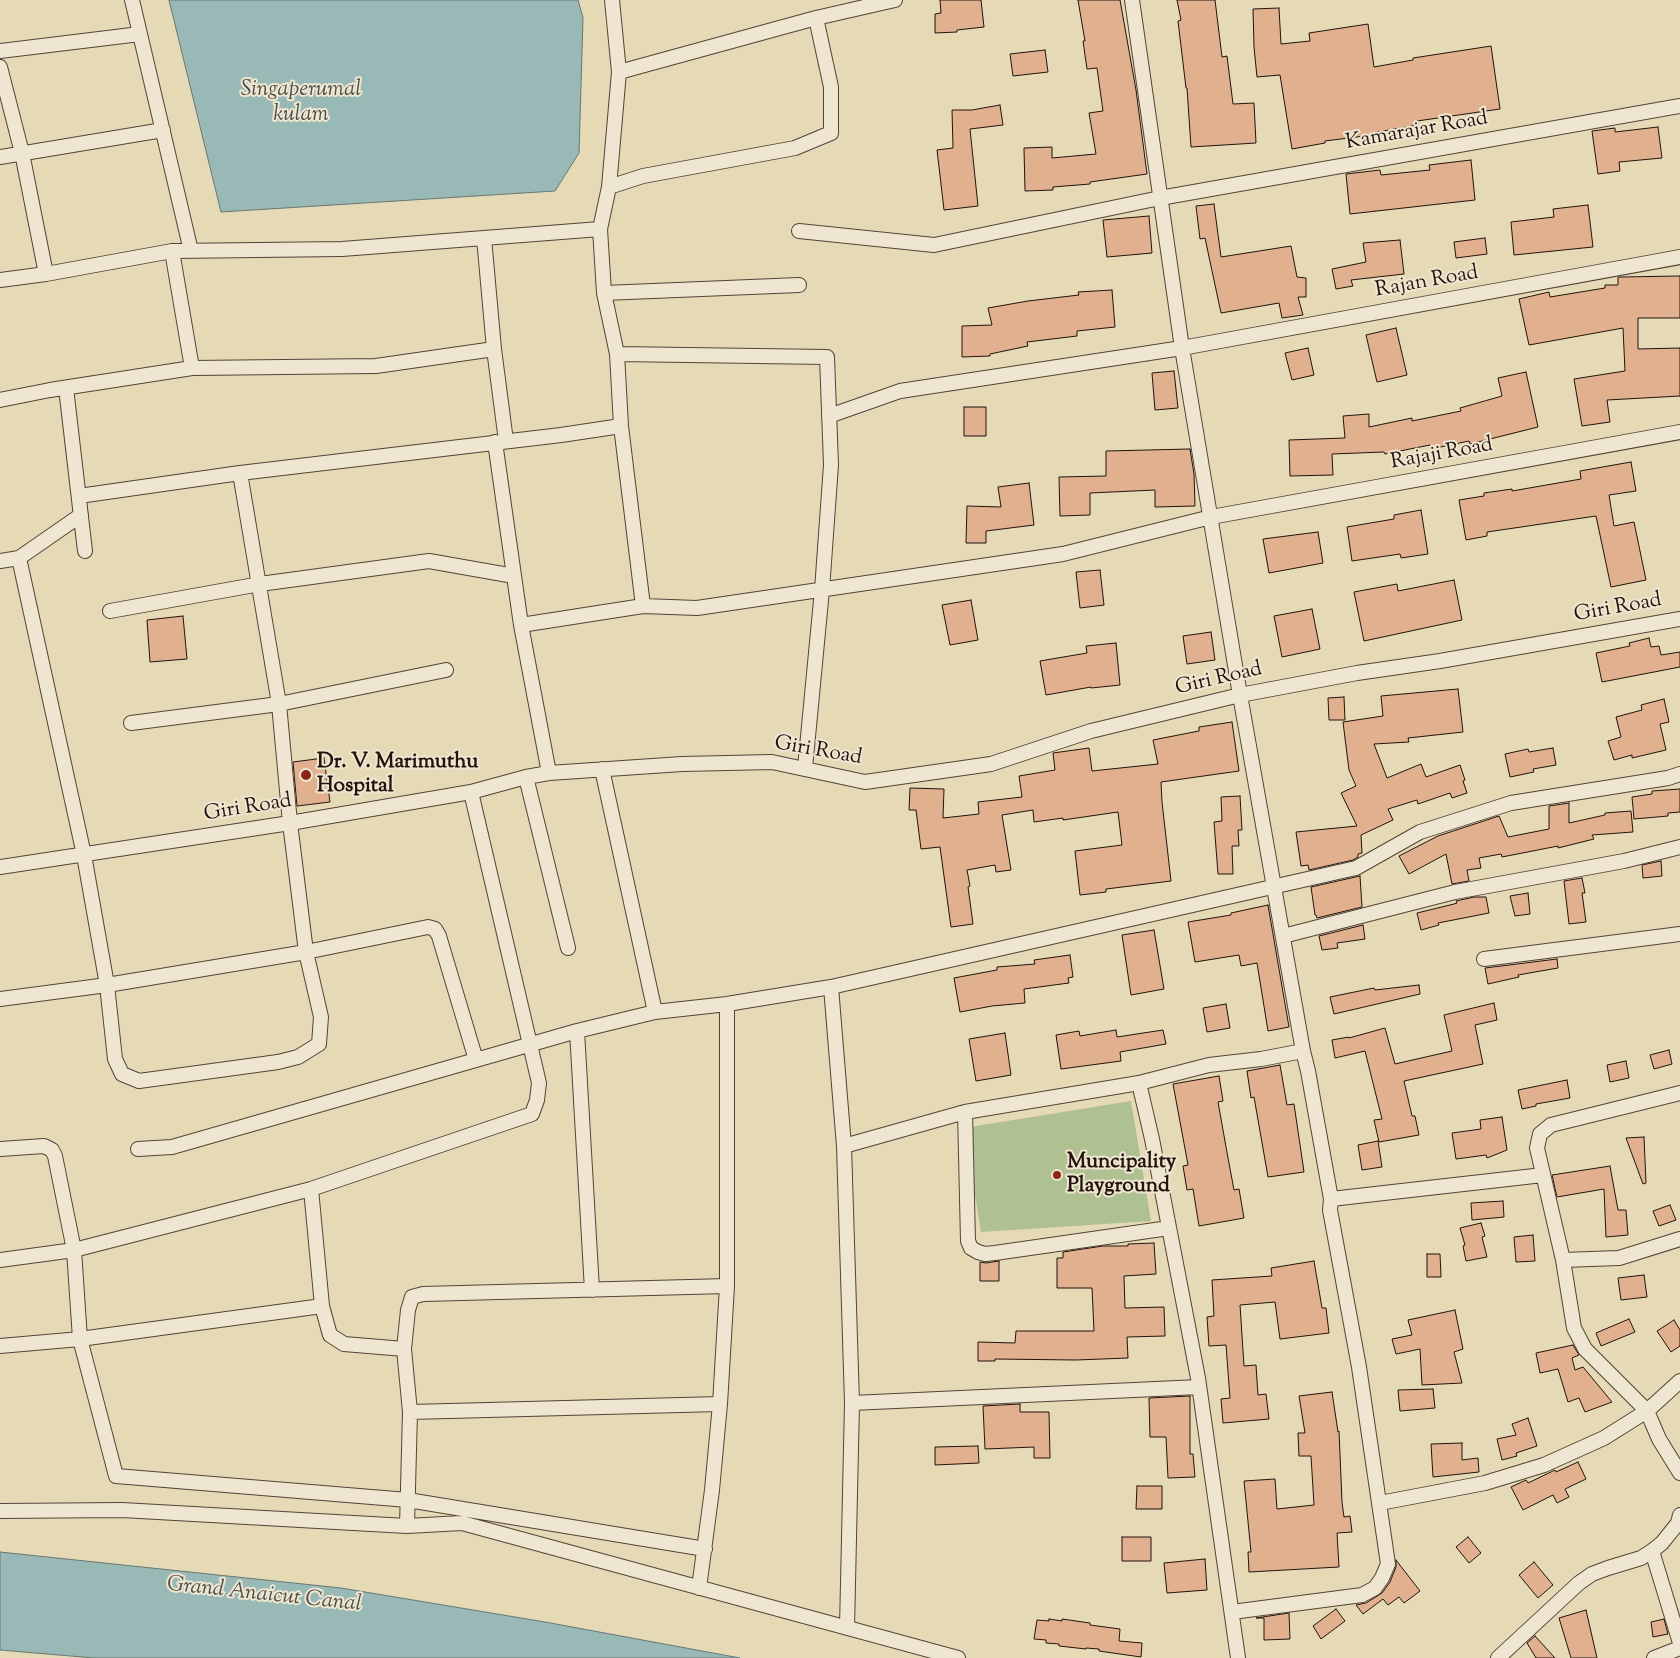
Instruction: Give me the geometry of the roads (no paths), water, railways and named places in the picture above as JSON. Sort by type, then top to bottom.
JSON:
[{"type":"street","points":[[132,0],[191,251]]},
{"type":"street","points":[[612,0],[619,72],[609,187],[600,229],[604,293],[617,354],[621,426],[644,606]]},
{"type":"street","points":[[619,72],[816,18],[895,0]]},
{"type":"street","points":[[1132,0],[1182,348],[1240,695],[1331,1199],[1330,1210],[1359,1367],[1388,1564],[1375,1588],[1362,1595],[1232,1612]]},
{"type":"street","points":[[609,187],[644,176],[795,148],[831,133],[831,87],[816,18]]},
{"type":"street","points":[[0,50],[140,34]]},
{"type":"street","points":[[0,68],[22,153],[46,274]]},
{"type":"street","name":"Kamarajar Road","points":[[799,231],[934,245],[1160,198],[1680,106]]},
{"type":"street","points":[[0,157],[163,130]]},
{"type":"street","points":[[0,280],[46,274],[172,251],[342,250],[600,229]]},
{"type":"street","points":[[484,238],[514,576],[521,625],[549,773]]},
{"type":"street","points":[[172,251],[192,368]]},
{"type":"street","name":"Rajan Road","points":[[829,416],[900,391],[1182,348],[1680,257]]},
{"type":"street","points":[[604,293],[800,286]]},
{"type":"street","points":[[0,400],[192,368],[376,366],[494,349]]},
{"type":"street","points":[[617,354],[827,357],[831,465],[822,590],[805,768]]},
{"type":"street","points":[[66,388],[86,551]]},
{"type":"street","points":[[79,496],[240,473],[621,426]]},
{"type":"street","name":"Rajaji Road","points":[[521,625],[644,606],[697,608],[1062,554],[1211,517],[1680,432]]},
{"type":"street","points":[[19,558],[84,855],[107,985],[115,1059],[122,1074],[139,1081],[278,1062],[298,1057],[319,1044],[321,1017],[306,952],[290,823],[279,704],[240,473]]},
{"type":"street","points":[[0,560],[19,558],[81,515]]},
{"type":"street","points":[[110,611],[260,584],[429,560],[514,576]]},
{"type":"street","name":"Giri Road","points":[[0,866],[290,823],[471,792],[526,777],[549,773],[682,764],[772,762],[865,782],[990,764],[1091,731],[1240,695],[1358,673],[1440,661],[1680,619]]},
{"type":"street","points":[[130,723],[279,704],[446,670]]},
{"type":"street","points":[[602,769],[655,1012]]},
{"type":"street","points":[[138,1150],[172,1147],[577,1030],[655,1012],[727,1004],[831,987],[1274,888],[1356,868],[1420,832],[1511,803],[1668,778],[1680,774]]},
{"type":"street","points":[[526,777],[568,948]]},
{"type":"street","points":[[0,1260],[74,1250],[311,1189],[532,1114],[537,1100],[539,1083],[471,792]]},
{"type":"street","points":[[1283,936],[1455,892],[1624,860],[1680,847]]},
{"type":"street","points":[[0,999],[107,985],[306,952],[428,927],[436,929],[440,936],[476,1060]]},
{"type":"street","points":[[1484,959],[1680,934]]},
{"type":"street","points":[[831,987],[844,1146],[852,1403],[846,1628]]},
{"type":"street","points":[[699,1588],[712,1490],[720,1404],[727,1286],[727,1004]]},
{"type":"street","points":[[577,1030],[592,1290]]},
{"type":"street","points":[[844,1146],[965,1112],[1139,1083],[1208,1065],[1261,1059],[1303,1050]]},
{"type":"street","points":[[1139,1083],[1152,1139],[1199,1386],[1214,1477],[1238,1658]]},
{"type":"street","points":[[1680,1093],[1551,1125],[1540,1134],[1537,1148],[1562,1260],[1574,1328],[1586,1348],[1647,1412],[1659,1439],[1680,1473]]},
{"type":"street","points":[[965,1112],[968,1241],[971,1248],[978,1252],[985,1254],[994,1253],[1169,1228]]},
{"type":"street","points":[[0,1149],[44,1146],[52,1150],[55,1156],[74,1250],[80,1339],[116,1476],[408,1500],[704,1549]]},
{"type":"street","points":[[1331,1199],[1543,1175]]},
{"type":"street","points":[[311,1189],[322,1306],[330,1336],[344,1344],[404,1348]]},
{"type":"street","points":[[1562,1260],[1619,1258],[1680,1239]]},
{"type":"street","points":[[407,1526],[410,1412],[404,1348],[408,1310],[412,1297],[423,1294],[727,1286]]},
{"type":"street","points":[[0,1346],[80,1339],[322,1306]]},
{"type":"street","points":[[1380,1503],[1485,1483],[1544,1465],[1604,1438],[1647,1412],[1680,1381]]},
{"type":"street","points":[[852,1403],[1199,1386]]},
{"type":"street","points":[[410,1412],[720,1404]]},
{"type":"street","points":[[0,1511],[122,1510],[407,1526],[462,1523],[958,1658]]},
{"type":"street","points":[[1498,1658],[1579,1583],[1592,1574],[1641,1558],[1652,1551],[1662,1543],[1678,1523],[1680,1515]]},
{"type":"street","points":[[1652,1551],[1680,1643]]},
{"type":"street","points":[[1654,1658],[1680,1648]]},
{"type":"water","name":"Singaperumal kulam","points":[[169,0],[578,0],[583,18],[579,153],[555,191],[221,212]]},
{"type":"water","name":"Grand Anaicut Canal","points":[[0,1552],[341,1588],[545,1622],[740,1658],[94,1658],[0,1650]]},
{"type":"place","name":"Dr. V. Marimuthu Hospital","points":[[306,775]]},
{"type":"place","name":"Muncipality Playground","points":[[1057,1175]]}]
